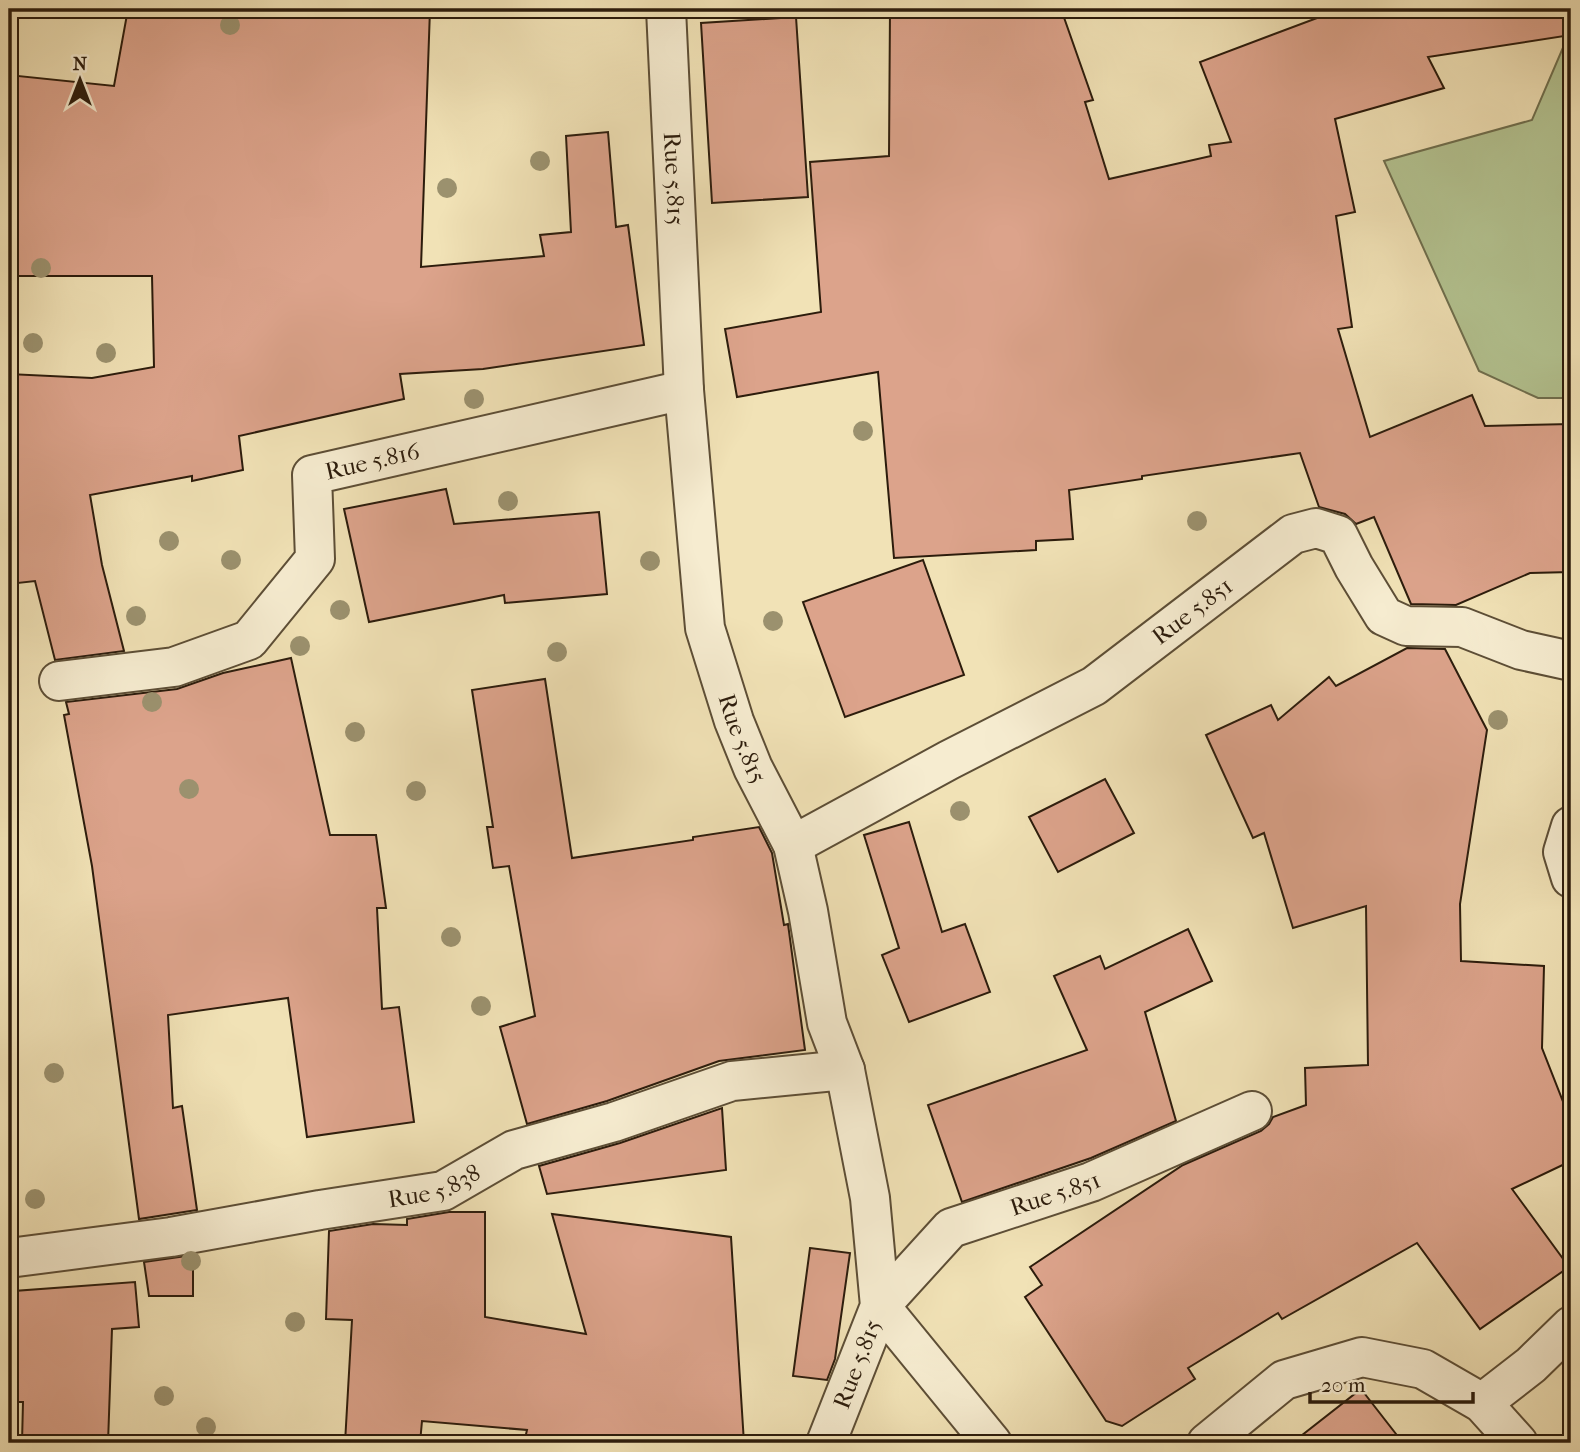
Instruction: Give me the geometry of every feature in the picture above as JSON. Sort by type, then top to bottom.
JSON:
[{"type":"street","name":"Rue 5.815","points":[[666,9],[684,390],[705,628],[734,721],[754,768],[793,845],[808,911],[827,1023],[845,1070],[870,1198],[880,1306],[826,1443]]},
{"type":"street","name":"Rue 5.816","points":[[59,681],[174,667],[249,640],[315,559],[312,475],[684,390]]},
{"type":"street","name":"Rue 5.851","points":[[793,845],[1094,687],[1283,541],[1293,534],[1316,528],[1338,535],[1384,616],[1406,626],[1462,627],[1521,650],[1571,661]]},
{"type":"street","points":[[1571,826],[1563,852],[1571,878]]},
{"type":"street","name":"Rue 5.838","points":[[9,1258],[171,1237],[443,1191],[514,1150],[614,1122],[732,1081],[845,1070]]},
{"type":"street","name":"Rue 5.851","points":[[880,1306],[951,1228],[1091,1182],[1252,1111]]},
{"type":"street","points":[[880,1306],[992,1443]]},
{"type":"street","points":[[1482,1403],[1531,1365],[1571,1326]]},
{"type":"street","points":[[1207,1443],[1284,1380],[1362,1357],[1423,1369],[1482,1403],[1518,1443]]},
{"type":"green space","points":[[1571,29],[1571,398],[1538,398],[1479,371],[1384,161],[1532,120]]},
{"type":"building","points":[[128,9],[430,9],[421,267],[544,256],[540,235],[571,232],[566,136],[608,132],[616,227],[628,225],[644,345],[483,369],[400,374],[404,399],[239,436],[243,470],[192,481],[192,476],[90,495],[102,565],[124,651],[55,660],[35,581],[9,584],[9,374],[92,378],[154,367],[152,276],[9,276],[9,75],[114,86]]},
{"type":"building","points":[[890,9],[1061,9],[1093,100],[1085,102],[1109,179],[1211,156],[1209,145],[1231,142],[1200,62],[1341,9],[1571,9],[1571,35],[1428,57],[1444,88],[1335,119],[1355,212],[1336,216],[1352,327],[1338,329],[1370,437],[1472,395],[1485,426],[1571,424],[1571,572],[1530,573],[1456,605],[1411,604],[1374,517],[1356,524],[1345,514],[1319,507],[1300,453],[1142,476],[1142,479],[1069,490],[1073,539],[1036,541],[1036,550],[894,558],[878,372],[737,397],[725,329],[821,312],[810,162],[889,156]]},
{"type":"building","points":[[796,17],[808,197],[712,203],[701,23]]},
{"type":"building","points":[[446,489],[454,524],[599,512],[607,594],[505,603],[504,595],[369,622],[344,509]]},
{"type":"building","points":[[923,560],[964,675],[845,717],[803,602]]},
{"type":"building","points":[[1407,648],[1445,649],[1487,730],[1460,904],[1461,961],[1544,966],[1542,1048],[1571,1122],[1571,1161],[1512,1189],[1569,1267],[1480,1329],[1417,1243],[1282,1319],[1278,1313],[1188,1368],[1195,1379],[1122,1426],[1106,1421],[1025,1297],[1042,1285],[1030,1267],[1183,1165],[1261,1131],[1273,1117],[1306,1105],[1305,1068],[1368,1065],[1366,906],[1293,928],[1264,833],[1253,838],[1206,735],[1271,705],[1278,720],[1329,677],[1336,686]]},
{"type":"building","points":[[291,658],[330,835],[376,835],[386,908],[377,908],[382,1009],[399,1007],[414,1122],[307,1137],[288,998],[168,1015],[173,1108],[182,1106],[197,1210],[139,1219],[92,866],[64,715],[69,714],[66,702],[177,689],[223,673]]},
{"type":"building","points":[[545,679],[572,858],[759,827],[772,853],[784,925],[788,924],[805,1050],[719,1061],[607,1101],[527,1124],[500,1027],[535,1016],[509,866],[493,868],[487,827],[493,827],[472,690]]},
{"type":"building","points":[[1105,779],[1134,833],[1058,872],[1029,817]]},
{"type":"building","points":[[909,822],[942,932],[965,924],[990,992],[909,1022],[882,955],[899,948],[864,835]]},
{"type":"building","points":[[1188,929],[1212,981],[1145,1012],[1176,1121],[1091,1158],[962,1202],[928,1105],[1087,1050],[1054,976],[1100,956],[1105,969]]},
{"type":"building","points":[[722,1108],[726,1170],[547,1194],[539,1166],[620,1143]]},
{"type":"building","points":[[449,1212],[485,1212],[485,1317],[586,1334],[552,1214],[731,1237],[744,1443],[524,1443],[527,1430],[422,1421],[420,1443],[345,1443],[352,1320],[326,1319],[329,1231],[373,1224],[407,1225],[407,1219]]},
{"type":"building","points":[[810,1248],[850,1253],[835,1359],[827,1380],[793,1376]]},
{"type":"building","points":[[193,1255],[193,1296],[149,1296],[144,1262]]},
{"type":"building","points":[[135,1282],[139,1327],[112,1329],[108,1443],[22,1443],[23,1402],[9,1402],[9,1343],[17,1343],[14,1291]]},
{"type":"building","points":[[1361,1389],[1403,1443],[1292,1443]]}]
